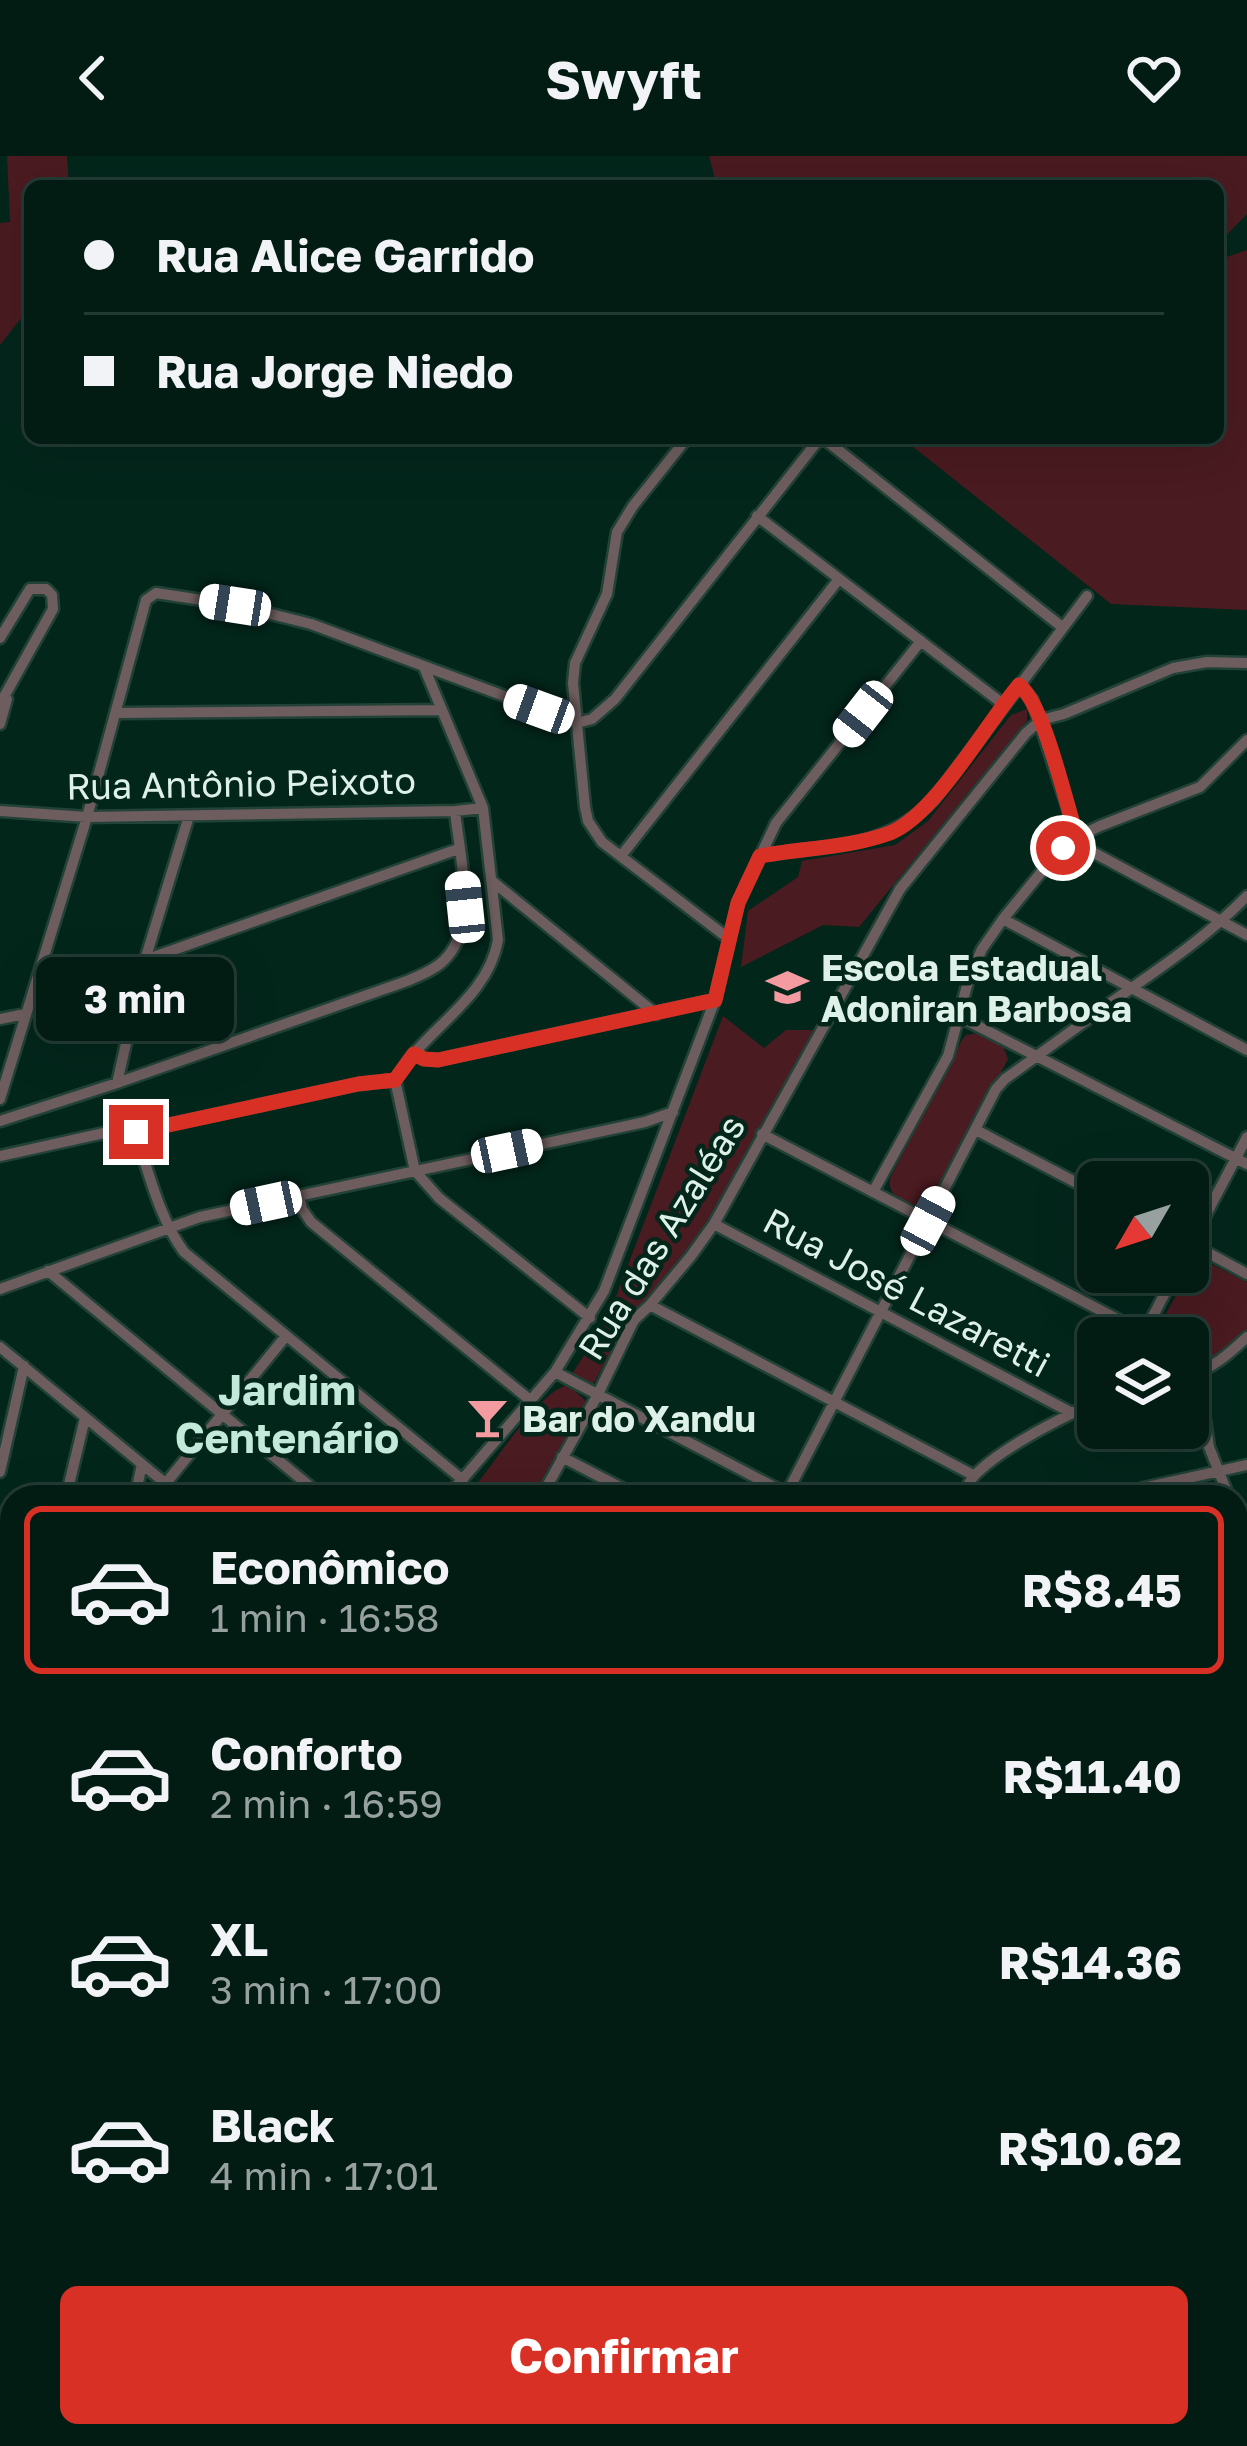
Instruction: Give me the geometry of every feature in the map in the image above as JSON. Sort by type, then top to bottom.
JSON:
[{"type":"street","points":[[681,444],[617,532],[607,594],[575,663],[573,683],[588,821],[602,842],[728,938]]},
{"type":"street","points":[[0,1099],[87,817],[146,599],[156,593],[268,612],[577,722],[592,719],[615,699],[816,444]]},
{"type":"street","points":[[829,444],[1062,627]]},
{"type":"street","points":[[757,516],[1003,704]]},
{"type":"street","points":[[621,856],[839,579]]},
{"type":"street","points":[[0,638],[26,594],[37,587],[52,595],[53,610],[0,704]]},
{"type":"street","points":[[760,856],[865,840],[906,824],[934,799],[1087,596]]},
{"type":"street","points":[[458,1485],[555,1372],[604,1292],[715,1000],[738,903],[776,824],[921,641]]},
{"type":"street","name":"Rua das Azaléas","points":[[548,1485],[625,1335],[713,1224],[900,890],[1004,756],[1041,720],[1173,668],[1207,662],[1247,663]]},
{"type":"street","points":[[0,1156],[395,1080],[475,990],[498,940],[483,808],[424,667]]},
{"type":"street","points":[[0,724],[12,682]]},
{"type":"street","points":[[1019,685],[1028,691],[1041,720],[1077,837],[1092,854],[1247,935]]},
{"type":"street","points":[[117,712],[441,710]]},
{"type":"street","points":[[874,1192],[948,1056],[982,949],[1052,859],[1077,837],[1200,787],[1247,740]]},
{"type":"street","name":"Rua Antônio Peixoto","points":[[0,811],[87,817],[483,808]]},
{"type":"street","points":[[0,1121],[407,981],[438,966],[462,933],[465,907],[455,811]]},
{"type":"street","points":[[117,1083],[145,960],[189,816]]},
{"type":"street","points":[[145,960],[458,849]]},
{"type":"street","points":[[492,881],[656,1014]]},
{"type":"street","points":[[794,1485],[996,1089],[1222,922],[1247,896]]},
{"type":"street","points":[[1003,919],[1247,1050]]},
{"type":"street","points":[[414,1054],[438,1060],[715,1000]]},
{"type":"street","points":[[684,1008],[706,1024]]},
{"type":"street","points":[[0,1019],[25,1014]]},
{"type":"street","points":[[960,1016],[1242,1161]]},
{"type":"street","points":[[395,1080],[415,1172],[439,1198],[590,1318]]},
{"type":"street","points":[[0,1289],[200,1217],[673,1112]]},
{"type":"street","points":[[644,1122],[662,1142]]},
{"type":"street","points":[[976,1130],[1077,1183]]},
{"type":"street","points":[[136,1132],[170,1228],[184,1252],[463,1480]]},
{"type":"street","points":[[763,1134],[1109,1317]]},
{"type":"street","points":[[1209,1213],[1242,1161],[1247,1138]]},
{"type":"street","points":[[298,1196],[302,1209],[323,1233],[530,1400]]},
{"type":"street","name":"Rua José Lazaretti","points":[[713,1224],[1072,1413]]},
{"type":"street","points":[[1209,1255],[1247,1274]]},
{"type":"street","points":[[48,1271],[309,1485]]},
{"type":"street","points":[[650,1305],[974,1475]]},
{"type":"street","points":[[166,1483],[286,1336]]},
{"type":"street","points":[[1209,1367],[1247,1337]]},
{"type":"street","points":[[0,1347],[168,1485]]},
{"type":"street","points":[[0,1472],[24,1366]]},
{"type":"street","points":[[555,1372],[768,1485]]},
{"type":"street","points":[[969,1485],[974,1475],[1030,1436],[1077,1411]]},
{"type":"street","points":[[69,1485],[85,1418]]},
{"type":"street","points":[[1209,1447],[1224,1485]]},
{"type":"street","points":[[562,1457],[616,1485]]},
{"type":"street","points":[[138,1485],[142,1464]]},
{"type":"street","points":[[1162,1485],[1247,1466]]},
{"type":"shaded area","points":[[7,156],[67,156],[69,180],[24,180],[24,315],[0,345],[0,223],[10,222]]},
{"type":"shaded area","points":[[709,156],[1247,156],[1247,214],[1224,238],[1224,180],[715,180]]},
{"type":"shaded area","points":[[1247,250],[1247,610],[1111,604],[910,444],[1224,444],[1224,258]]},
{"type":"shaded area","points":[[1027,709],[1027,721],[859,927],[823,925],[741,967],[748,911],[798,877],[802,861],[895,845],[928,821],[1011,715]]},
{"type":"shaded area","points":[[723,1016],[764,1048],[786,1030],[816,1030],[691,1256],[629,1320],[592,1386],[572,1374],[607,1320]]},
{"type":"shaded area","points":[[977,1033],[1003,1046],[1008,1059],[934,1202],[919,1207],[904,1204],[893,1193],[890,1178],[962,1040]]},
{"type":"shaded area","points":[[1209,1263],[1247,1282],[1247,1334],[1210,1366],[1209,1317],[1164,1317],[1177,1293],[1209,1293]]},
{"type":"shaded area","points":[[568,1385],[586,1401],[543,1485],[475,1485],[528,1417]]},
{"type":"place","name":"Escola Estadual Adoniran Barbosa","points":[[787,988]]},
{"type":"place","name":"Bar do Xandu","points":[[488,1418]]},
{"type":"district","name":"Jardim Centenário","points":[[287,1413]]},
{"type":"route","points":[[136,1132],[395,1080],[414,1054],[438,1060],[715,1000],[738,903],[760,856],[865,840],[906,824],[934,799],[1019,685],[1028,691],[1041,720],[1077,837],[1063,848]]}]
